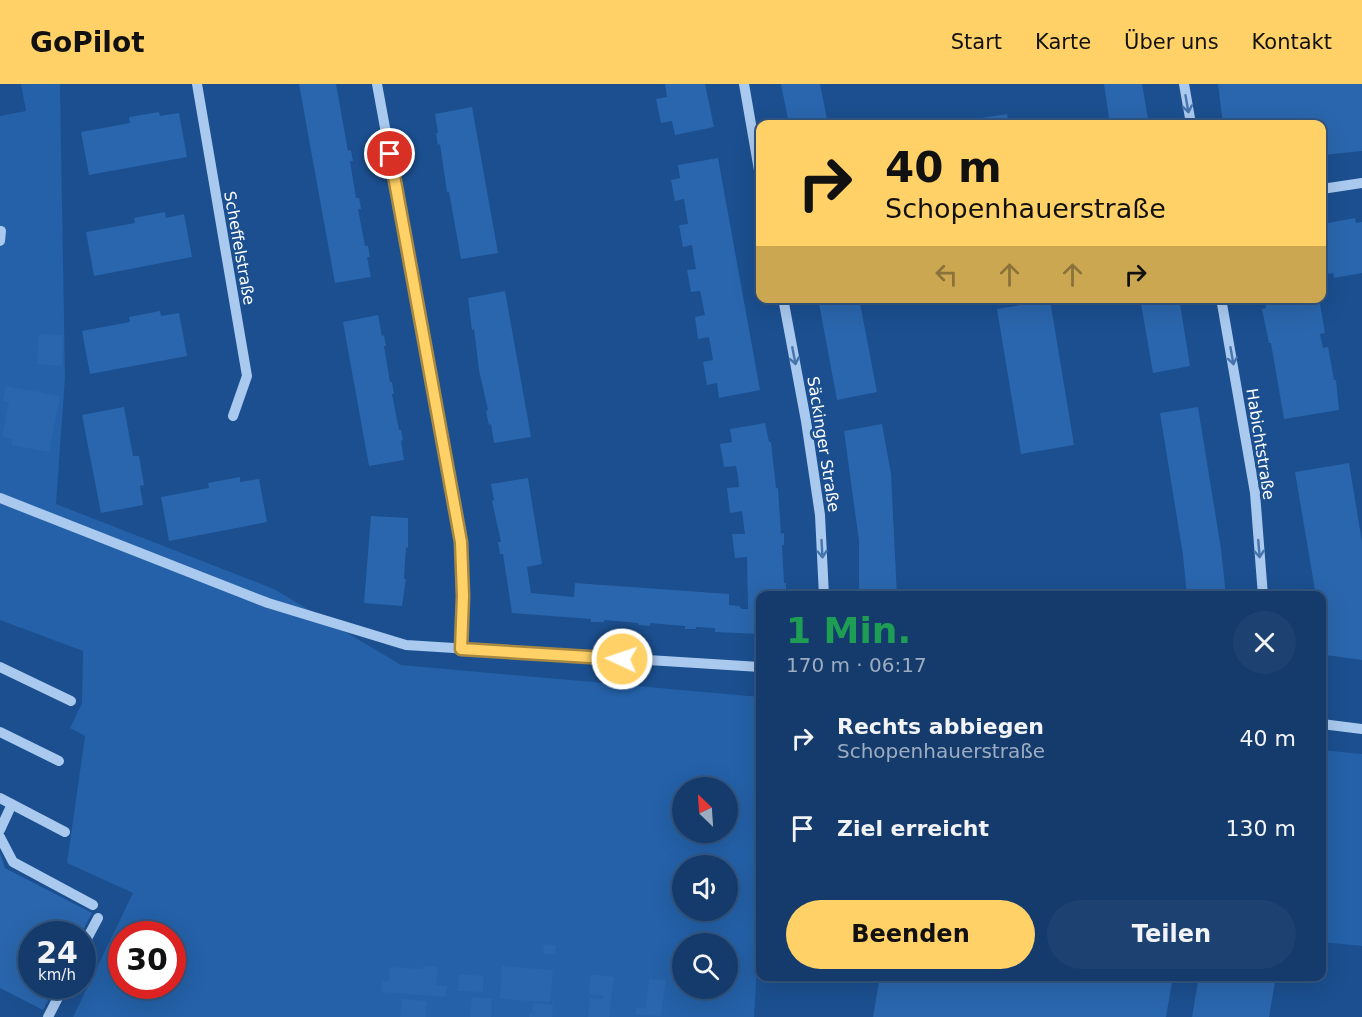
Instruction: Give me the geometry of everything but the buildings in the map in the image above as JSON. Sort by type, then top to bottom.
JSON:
[{"type":"street","name":"Scheffelstraße","points":[[197,84],[247,376],[234,416]]},
{"type":"street","points":[[377,84],[461,542],[463,596],[461,649]]},
{"type":"street","points":[[744,84],[756,153]]},
{"type":"street","points":[[1184,84],[1190,120]]},
{"type":"street","points":[[1326,188],[1362,183]]},
{"type":"street","points":[[0,241],[1,231]]},
{"type":"street","name":"Säckinger Straße","points":[[784,303],[806,421],[820,515],[824,591]]},
{"type":"street","name":"Habichtstraße","points":[[1222,303],[1255,493],[1263,591]]},
{"type":"street","points":[[0,498],[268,603],[406,645],[756,667]]},
{"type":"street","points":[[0,667],[71,701]]},
{"type":"street","points":[[1326,724],[1362,729]]},
{"type":"street","points":[[0,732],[59,761]]},
{"type":"street","points":[[0,798],[65,832]]},
{"type":"street","points":[[0,830],[12,804]]},
{"type":"street","points":[[0,837],[13,862],[93,905]]},
{"type":"street","points":[[96,922],[98,918]]},
{"type":"street","points":[[48,1017],[57,999]]},
{"type":"shaded area","points":[[21,84],[60,84],[65,378],[56,504],[274,589],[401,665],[756,697],[756,981],[754,1017],[73,1017],[82,999],[96,999],[96,969],[108,945],[108,999],[186,999],[186,921],[119,921],[133,893],[67,863],[85,736],[70,728],[82,703],[83,651],[0,620],[0,116],[26,111]]},
{"type":"shaded area","points":[[1326,750],[1362,754],[1362,946],[1326,942]]},
{"type":"route","points":[[390,154],[461,542],[463,596],[461,649],[622,659]]}]
